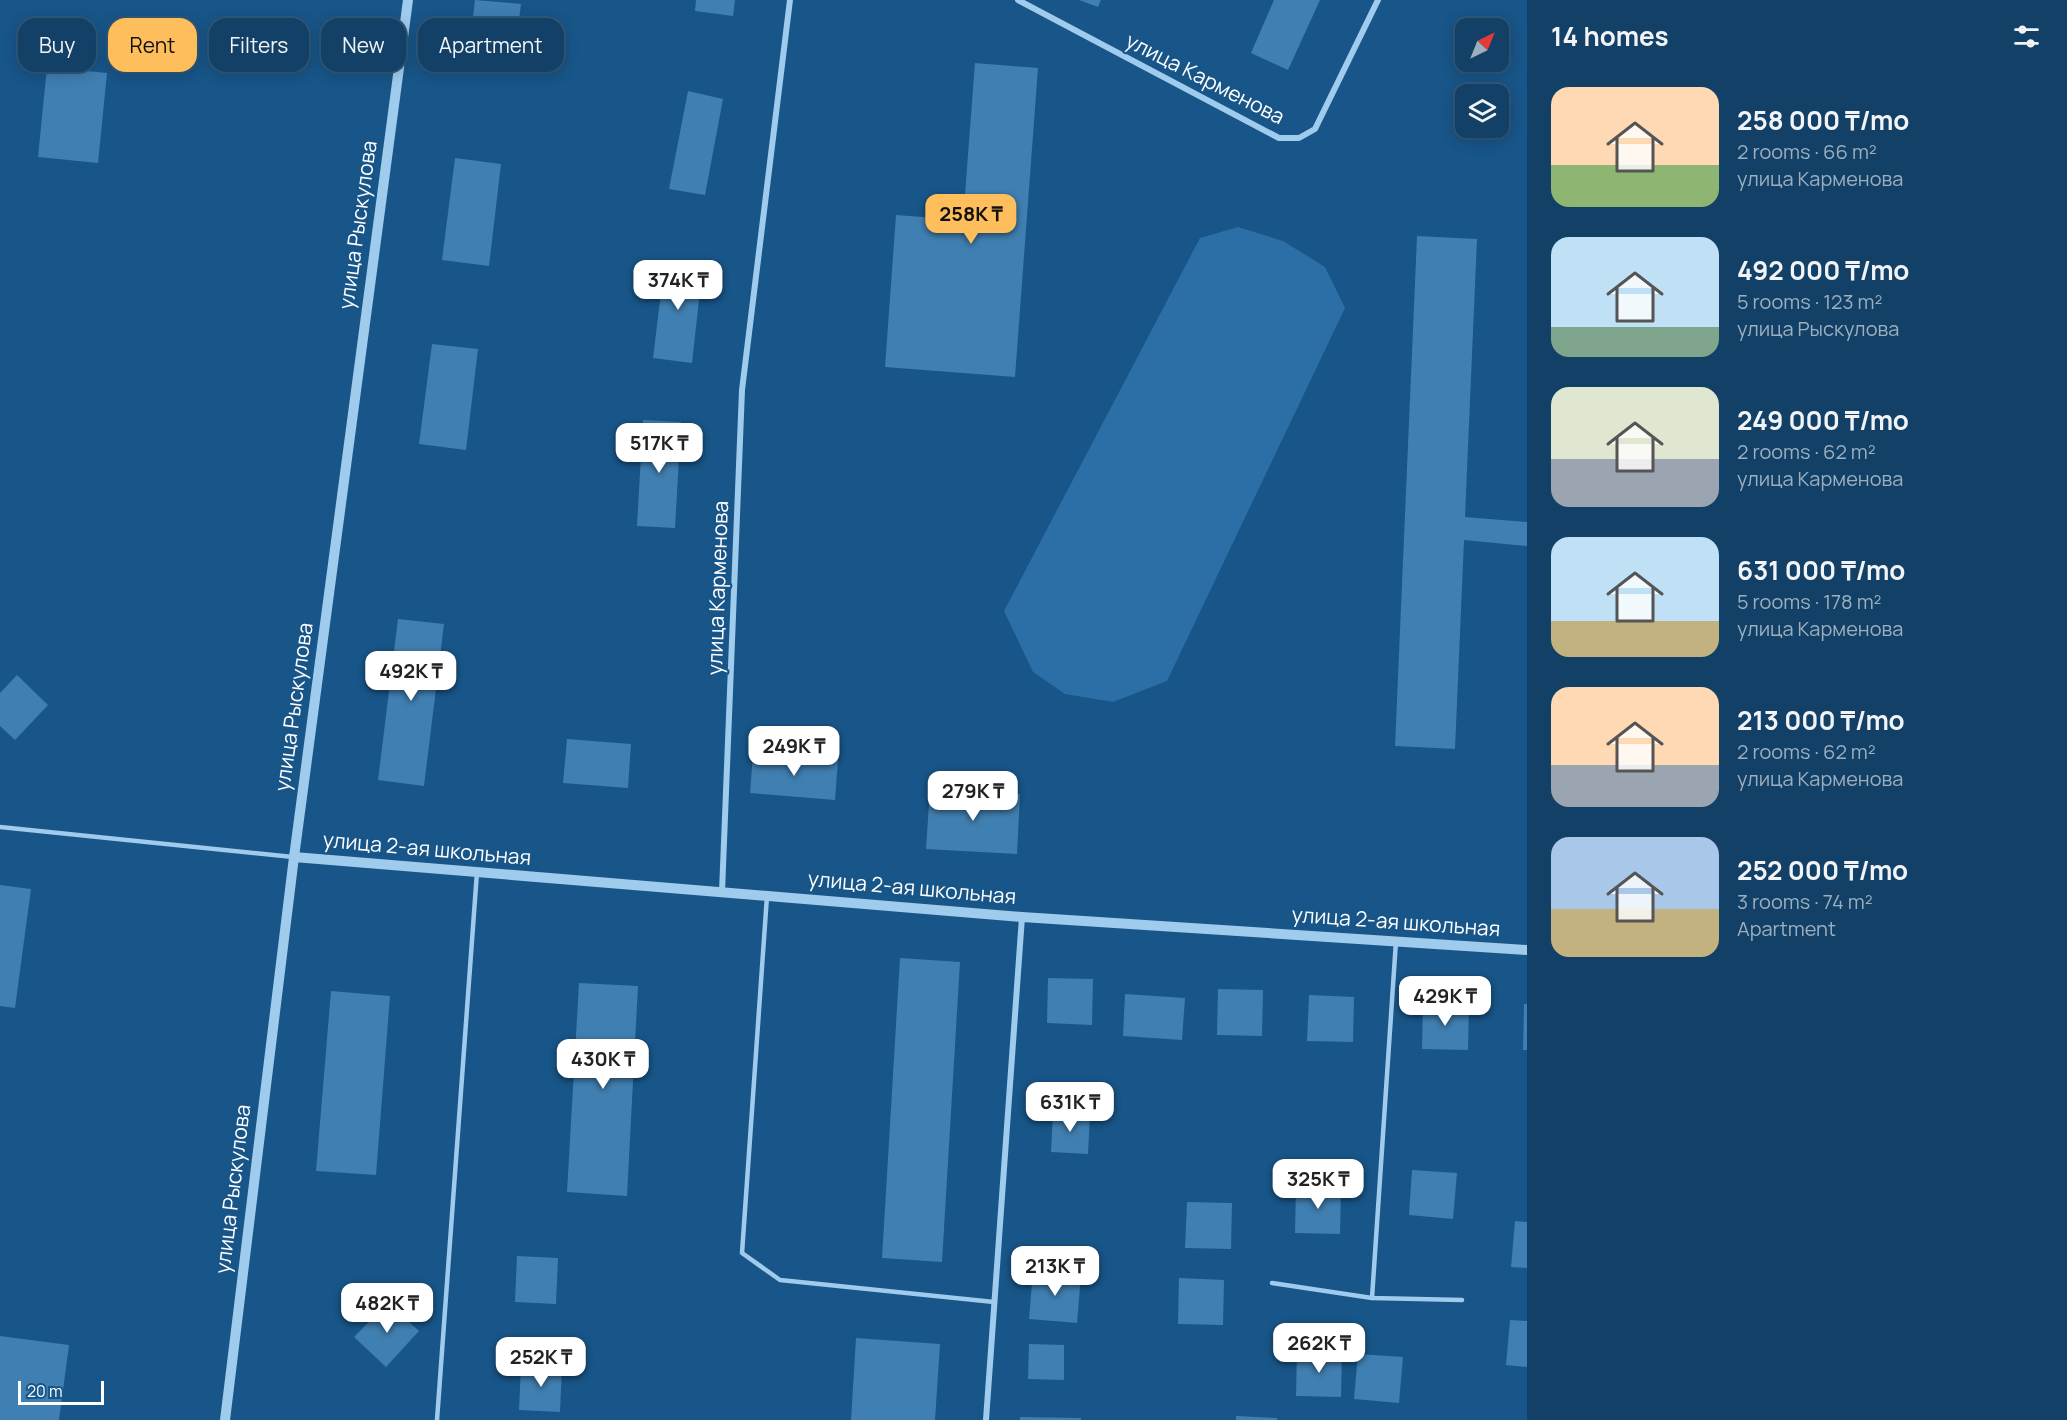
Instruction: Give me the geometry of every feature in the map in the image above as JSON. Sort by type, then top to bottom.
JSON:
[{"type":"street","name":"улица Рыскулова","points":[[225,1420],[294,857],[408,0]]},
{"type":"street","name":"улица Карменова","points":[[722,892],[742,390],[790,0]]},
{"type":"street","name":"улица Карменова","points":[[1018,0],[1279,138],[1299,138],[1316,129],[1378,0]]},
{"type":"street","name":"улица 2-ая школьная","points":[[294,857],[1022,917],[1527,950]]},
{"type":"street","points":[[986,1420],[1022,917]]},
{"type":"lane","points":[[0,827],[294,857]]},
{"type":"lane","points":[[437,1420],[477,872]]},
{"type":"lane","points":[[767,896],[742,1253],[780,1280],[994,1302]]},
{"type":"lane","points":[[1372,1298],[1396,941]]},
{"type":"lane","points":[[1272,1283],[1372,1298],[1462,1300]]},
{"type":"shaded area","points":[[1238,227],[1283,241],[1325,267],[1345,308],[1167,681],[1113,702],[1065,694],[1033,672],[1004,611],[1200,238]]},
{"type":"building","points":[[475,0],[521,4],[519,18],[473,18]]},
{"type":"building","points":[[696,0],[735,0],[733,16],[695,11]]},
{"type":"building","points":[[1079,0],[1101,0],[1098,7]]},
{"type":"building","points":[[1274,0],[1320,0],[1288,70],[1251,53]]},
{"type":"building","points":[[975,63],[1038,68],[1015,377],[885,367],[896,215],[963,220]]},
{"type":"building","points":[[46,72],[107,73],[98,163],[38,157]]},
{"type":"building","points":[[688,91],[723,99],[705,195],[669,189]]},
{"type":"building","points":[[455,158],[501,164],[489,266],[442,260]]},
{"type":"building","points":[[1417,236],[1477,239],[1465,517],[1527,522],[1527,546],[1464,540],[1455,749],[1395,746]]},
{"type":"building","points":[[665,260],[703,264],[692,363],[653,358]]},
{"type":"building","points":[[432,344],[478,349],[466,450],[419,444]]},
{"type":"building","points":[[643,420],[681,422],[675,528],[637,526]]},
{"type":"building","points":[[398,619],[444,624],[424,786],[378,780]]},
{"type":"building","points":[[17,675],[48,705],[15,740],[0,726],[0,693]]},
{"type":"building","points":[[567,739],[631,744],[628,788],[563,783]]},
{"type":"building","points":[[753,754],[838,760],[835,800],[750,793]]},
{"type":"building","points":[[930,789],[1020,794],[1017,854],[926,849]]},
{"type":"building","points":[[0,885],[31,889],[15,1008],[0,1006]]},
{"type":"building","points":[[900,958],[960,962],[942,1262],[882,1258]]},
{"type":"building","points":[[1048,978],[1093,979],[1092,1025],[1047,1023]]},
{"type":"building","points":[[579,983],[638,986],[627,1196],[567,1192]]},
{"type":"building","points":[[1218,989],[1263,990],[1262,1036],[1217,1035]]},
{"type":"building","points":[[331,991],[390,996],[376,1175],[316,1171]]},
{"type":"building","points":[[1125,994],[1185,998],[1182,1040],[1123,1036]]},
{"type":"building","points":[[1309,995],[1354,997],[1353,1042],[1307,1041]]},
{"type":"building","points":[[1423,1003],[1469,1005],[1468,1050],[1422,1049]]},
{"type":"building","points":[[1524,1004],[1527,1004],[1527,1050],[1523,1050]]},
{"type":"building","points":[[1053,1112],[1090,1114],[1088,1154],[1051,1152]]},
{"type":"building","points":[[1412,1170],[1457,1173],[1453,1219],[1409,1215]]},
{"type":"building","points":[[1296,1187],[1341,1188],[1340,1234],[1295,1233]]},
{"type":"building","points":[[1187,1202],[1232,1203],[1231,1249],[1185,1248]]},
{"type":"building","points":[[1515,1221],[1527,1222],[1527,1268],[1511,1267]]},
{"type":"building","points":[[517,1256],[558,1258],[556,1304],[515,1302]]},
{"type":"building","points":[[1033,1271],[1081,1275],[1077,1323],[1029,1319]]},
{"type":"building","points":[[1179,1278],[1224,1280],[1223,1325],[1178,1324]]},
{"type":"building","points":[[388,1302],[419,1331],[386,1367],[354,1337]]},
{"type":"building","points":[[1510,1320],[1527,1321],[1527,1367],[1506,1365]]},
{"type":"building","points":[[0,1336],[69,1345],[59,1420],[0,1420]]},
{"type":"building","points":[[856,1338],[940,1344],[935,1420],[851,1420]]},
{"type":"building","points":[[1029,1344],[1064,1345],[1064,1380],[1028,1379]]},
{"type":"building","points":[[1297,1350],[1342,1352],[1341,1397],[1296,1396]]},
{"type":"building","points":[[1358,1354],[1403,1357],[1399,1403],[1354,1399]]},
{"type":"building","points":[[521,1365],[562,1366],[560,1412],[519,1410]]},
{"type":"building","points":[[1236,1416],[1277,1418],[1277,1420],[1236,1420]]},
{"type":"building","points":[[1020,1417],[1081,1418],[1081,1420],[1020,1420]]}]
